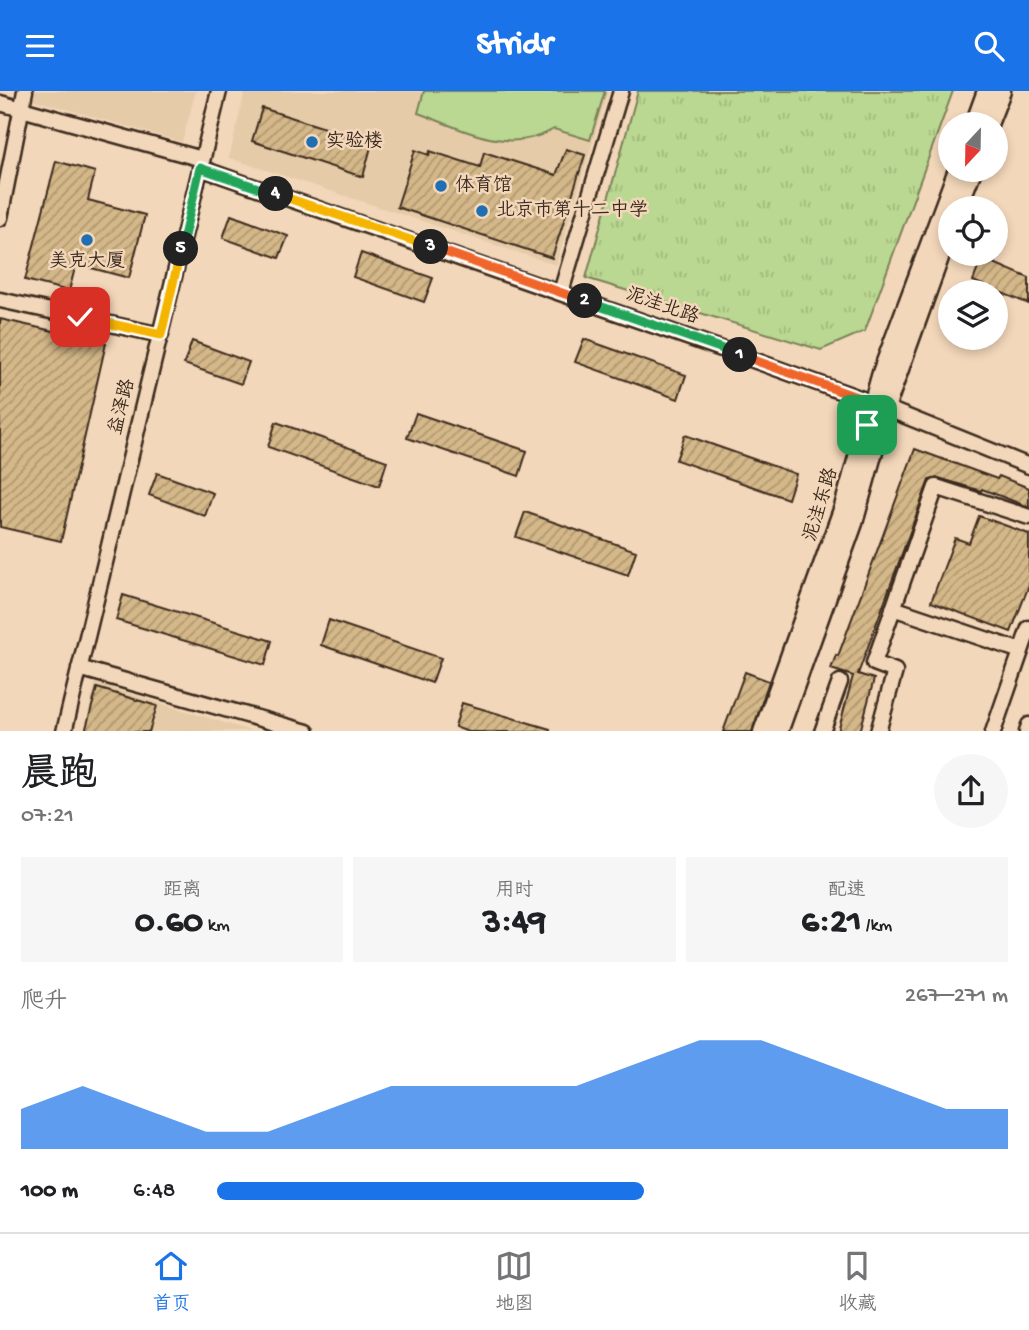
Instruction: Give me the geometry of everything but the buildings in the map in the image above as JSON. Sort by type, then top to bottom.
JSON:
[{"type":"main road","points":[[979,112],[987,91]]},
{"type":"main road","points":[[993,112],[1001,91]]},
{"type":"main road","name":"泥洼东路","points":[[763,731],[844,507],[954,182]]},
{"type":"main road","name":"泥洼东路","points":[[778,731],[853,523],[879,406],[938,257]]},
{"type":"street","points":[[1,211],[25,91]]},
{"type":"street","name":"益泽路","points":[[64,731],[219,91]]},
{"type":"street","points":[[561,292],[621,91]]},
{"type":"street","name":"泥洼北路","points":[[0,103],[201,164],[879,406],[1029,467]]},
{"type":"street","points":[[0,300],[161,335]]},
{"type":"street","points":[[878,731],[895,671],[874,663],[936,487],[1029,517]]},
{"type":"street","points":[[893,608],[1021,651]]},
{"type":"street","points":[[993,731],[1029,628]]},
{"type":"street","points":[[79,668],[307,731]]},
{"type":"street","points":[[822,731],[840,682]]},
{"type":"street","points":[[1027,731],[1029,725]]},
{"type":"shaded area","points":[[32,91],[196,91],[182,142],[31,99]]},
{"type":"shaded area","name":"北京市第十二中学","points":[[245,91],[608,91],[556,265],[229,158]]},
{"type":"shaded area","points":[[95,683],[251,731],[84,731]]},
{"type":"green space","points":[[424,91],[605,91],[590,140],[554,129],[537,137],[503,140],[469,132],[418,113]]},
{"type":"green space","points":[[638,91],[953,91],[945,112],[938,112],[938,132],[865,331],[821,350],[586,278]]},
{"type":"place","name":"实验楼","points":[[312,142]]},
{"type":"place","name":"体育馆","points":[[441,186]]},
{"type":"place","name":"北京市第十二中学","points":[[482,211]]},
{"type":"place","name":"美克大厦","points":[[87,240]]},
{"type":"route","points":[[80,317],[161,335],[200,168],[688,336],[873,403],[867,425]]}]
